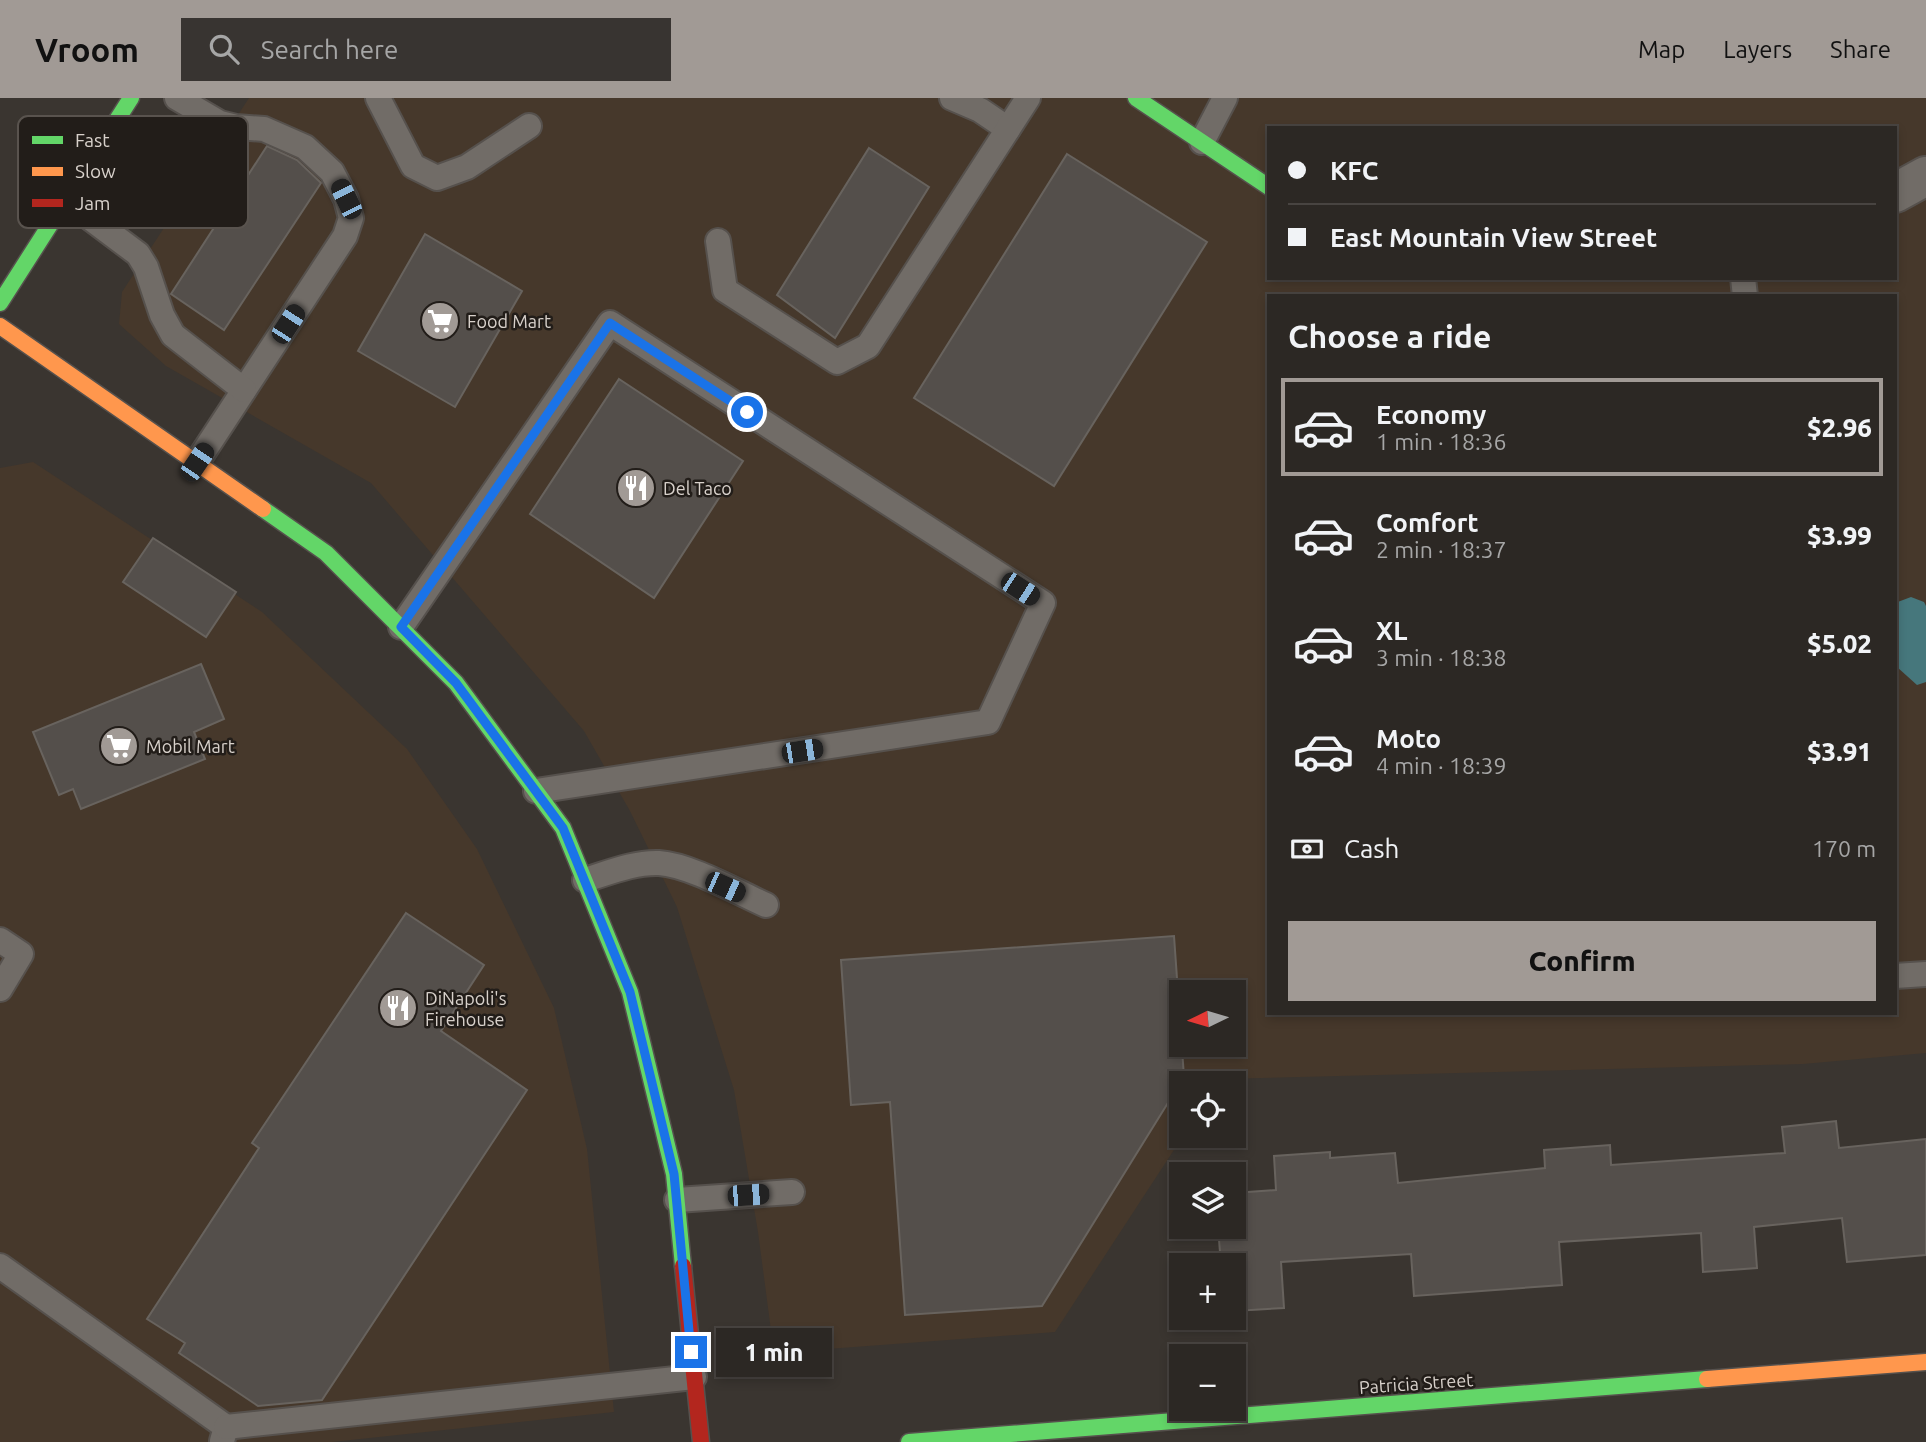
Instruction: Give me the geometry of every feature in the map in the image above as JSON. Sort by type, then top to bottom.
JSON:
[{"type":"main road","points":[[120,116],[131,98]]},
{"type":"main road","points":[[1136,98],[1267,186]]},
{"type":"main road","points":[[0,303],[48,228]]},
{"type":"main road","points":[[0,326],[326,553],[456,683],[563,828],[630,992],[674,1174],[701,1442]]},
{"type":"main road","name":"Patricia Street","points":[[909,1442],[1926,1362]]},
{"type":"lane","points":[[177,98],[208,116]]},
{"type":"lane","points":[[378,98],[413,166],[437,178],[467,167],[529,126]]},
{"type":"lane","points":[[952,98],[980,110],[1008,129]]},
{"type":"lane","points":[[719,242],[725,290],[837,362],[868,346],[1028,98]]},
{"type":"lane","points":[[1202,142],[1225,98]]},
{"type":"lane","points":[[197,462],[345,236],[351,218],[346,199],[332,172],[305,147],[264,128],[248,127]]},
{"type":"lane","points":[[103,228],[138,254],[146,267],[162,315],[173,335],[244,390]]},
{"type":"lane","points":[[401,627],[610,323],[1043,603],[988,722],[536,791]]},
{"type":"lane","points":[[585,880],[633,866],[661,863],[683,868],[766,905]]},
{"type":"lane","points":[[0,940],[21,954],[0,989]]},
{"type":"lane","points":[[1897,976],[1926,974]]},
{"type":"lane","points":[[677,1200],[792,1192]]},
{"type":"lane","points":[[0,1266],[224,1435],[694,1377]]},
{"type":"shaded area","points":[[249,98],[1926,98],[1926,1053],[1803,1064],[1246,1078],[1246,1071],[1169,1071],[1169,1148],[1175,1148],[1055,1332],[774,1353],[758,1232],[734,1090],[677,907],[630,811],[584,731],[371,483],[166,366],[119,324],[122,292],[164,228],[248,228],[248,116],[237,116]]},
{"type":"shaded area","points":[[33,462],[262,612],[407,749],[477,849],[554,1008],[587,1149],[614,1412],[332,1442],[0,1442],[0,468]]},
{"type":"water","points":[[1911,597],[1924,602],[1926,606],[1926,682],[1917,685],[1897,667],[1897,602]]},
{"type":"building","points":[[267,146],[297,160],[321,183],[224,330],[171,294],[214,228],[248,228],[248,175]]},
{"type":"building","points":[[869,148],[929,187],[835,338],[777,295]]},
{"type":"building","points":[[1067,154],[1207,242],[1054,486],[914,398]]},
{"type":"building","name":"Food Mart","points":[[425,234],[522,291],[455,407],[358,351]]},
{"type":"building","name":"Del Taco","points":[[619,379],[743,461],[654,598],[530,514]]},
{"type":"building","points":[[153,538],[236,592],[206,637],[123,582]]},
{"type":"building","name":"Mobil Mart","points":[[201,664],[224,719],[194,732],[205,759],[81,809],[73,789],[59,795],[33,732]]},
{"type":"building","points":[[406,913],[484,965],[441,1031],[527,1090],[322,1400],[258,1406],[179,1353],[185,1343],[147,1319],[259,1148],[252,1143]]},
{"type":"building","points":[[1174,936],[1177,980],[1169,980],[1169,1057],[1183,1057],[1184,1071],[1169,1071],[1169,1101],[1042,1306],[905,1315],[890,1102],[851,1105],[841,960]]},
{"type":"building","points":[[1836,1121],[1839,1148],[1926,1139],[1926,1255],[1847,1262],[1842,1218],[1754,1227],[1757,1268],[1703,1272],[1701,1233],[1559,1242],[1562,1285],[1414,1296],[1411,1254],[1281,1262],[1284,1308],[1246,1310],[1246,1253],[1220,1253],[1219,1239],[1246,1239],[1246,1192],[1276,1190],[1274,1156],[1330,1152],[1330,1158],[1395,1153],[1398,1183],[1545,1168],[1544,1150],[1610,1145],[1611,1165],[1785,1153],[1782,1127]]},
{"type":"traffic: fast","points":[[119,116],[131,98]]},
{"type":"traffic: fast","points":[[1136,98],[1267,186]]},
{"type":"traffic: fast","points":[[0,303],[48,228]]},
{"type":"traffic: fast","points":[[263,509],[326,553],[456,683],[563,828],[630,992],[674,1174],[683,1266]]},
{"type":"traffic: fast","points":[[909,1442],[1707,1379]]},
{"type":"traffic: slow","points":[[0,326],[263,509]]},
{"type":"traffic: slow","points":[[1707,1379],[1926,1362]]},
{"type":"traffic: jam","points":[[683,1266],[701,1442]]},
{"type":"place","name":"Food Mart","points":[[440,321]]},
{"type":"place","name":"Del Taco","points":[[636,488]]},
{"type":"place","name":"Mobil Mart","points":[[119,746]]},
{"type":"place","name":"DiNapoli's Firehouse","points":[[398,1008]]},
{"type":"route","points":[[691,1352],[674,1174],[630,992],[563,828],[456,683],[401,627],[610,323],[747,412]]}]
